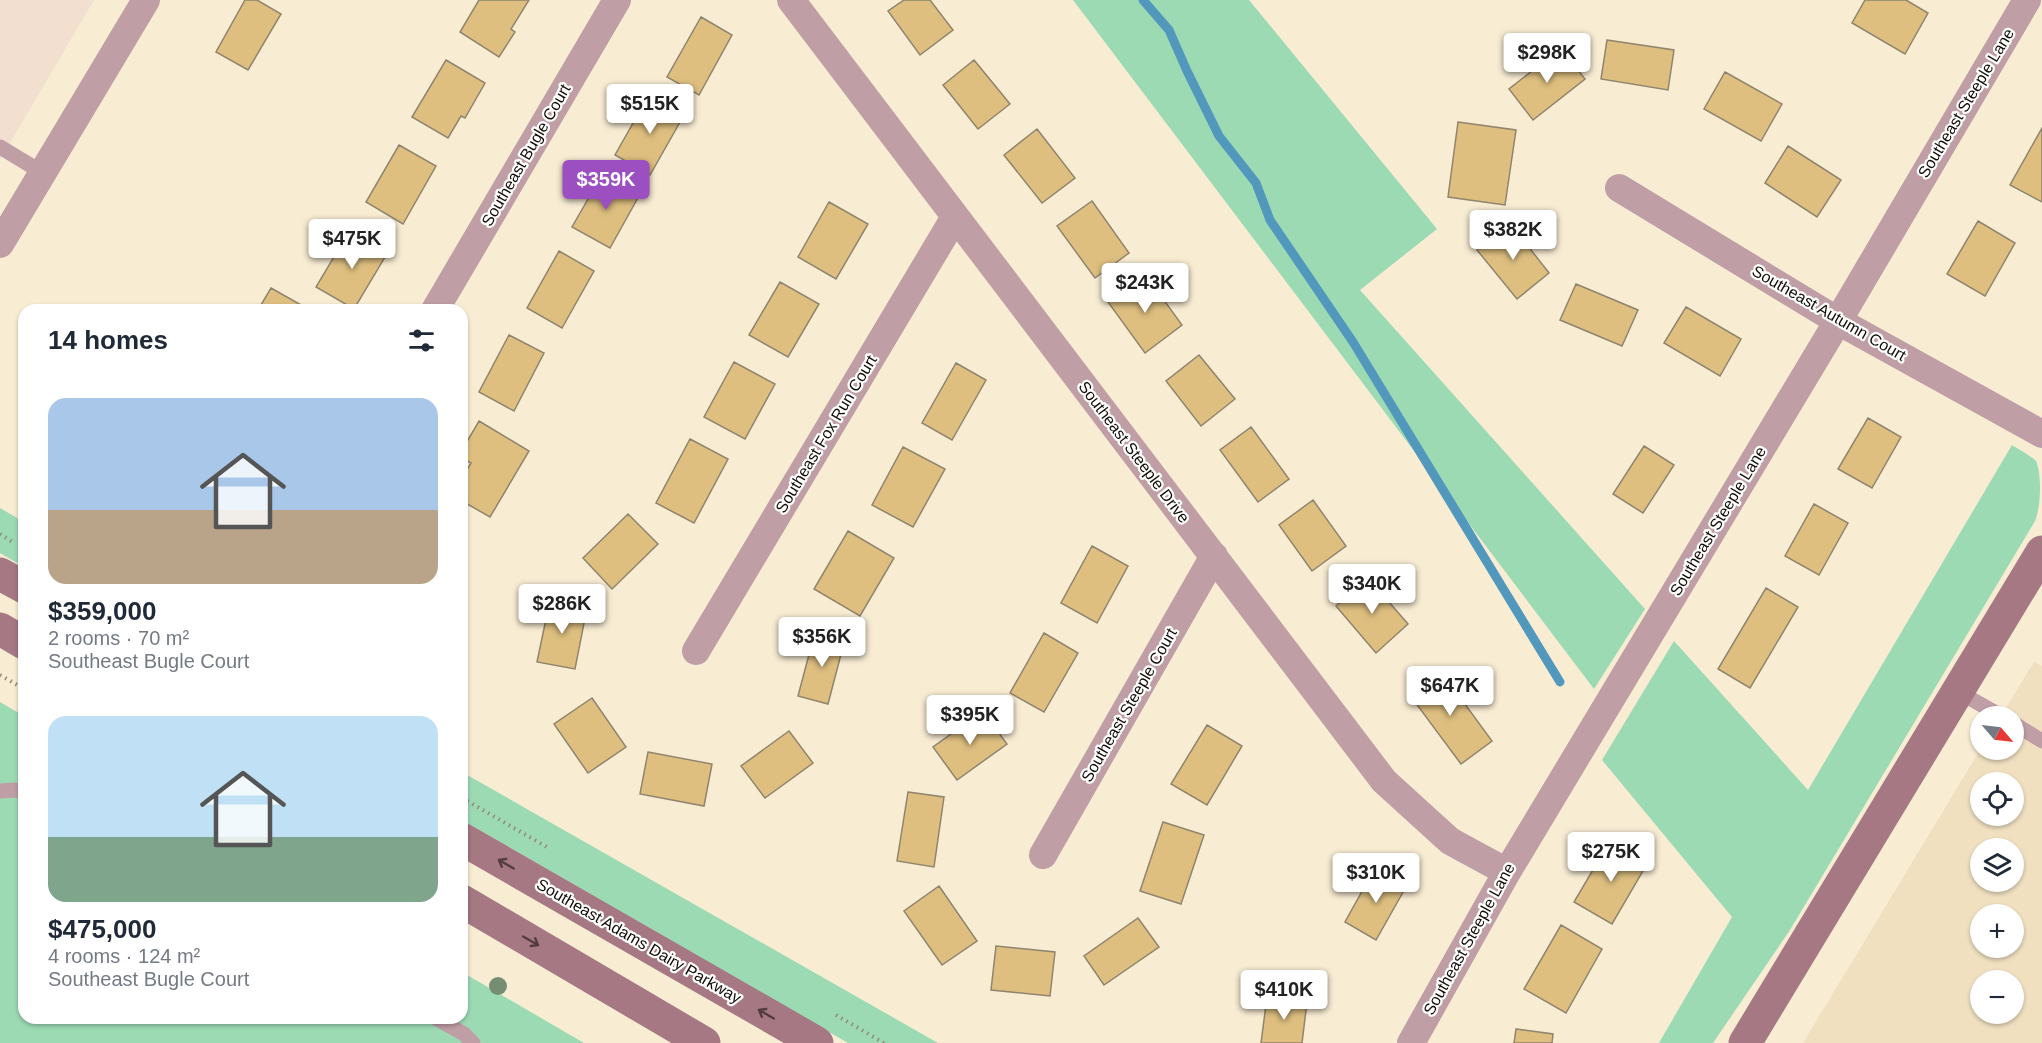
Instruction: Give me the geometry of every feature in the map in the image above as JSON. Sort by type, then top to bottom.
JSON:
[{"type":"main road","points":[[1745,1043],[2042,552]]},
{"type":"main road","points":[[0,574],[18,584]]},
{"type":"main road","points":[[0,629],[18,640]]},
{"type":"main road","name":"Southeast Adams Dairy Parkway","points":[[468,842],[817,1043]]},
{"type":"main road","points":[[468,905],[704,1043]]},
{"type":"street","points":[[0,244],[146,0]]},
{"type":"street","name":"Southeast Bugle Court","points":[[439,304],[617,0]]},
{"type":"street","name":"Southeast Steeple Drive","points":[[791,0],[1384,781],[1450,841],[1507,872]]},
{"type":"street","name":"Southeast Steeple Lane","points":[[1411,1043],[1507,872],[1838,321],[2027,0]]},
{"type":"street","name":"Southeast Autumn Court","points":[[1619,188],[1838,321],[2042,435]]},
{"type":"street","name":"Southeast Fox Run Court","points":[[696,651],[955,217]]},
{"type":"street","name":"Southeast Steeple Court","points":[[1043,855],[1215,556]]},
{"type":"lane","points":[[0,147],[43,173]]},
{"type":"lane","points":[[1957,691],[1984,706]]},
{"type":"lane","points":[[2024,730],[2042,741]]},
{"type":"lane","points":[[0,791],[18,791]]},
{"type":"lane","points":[[446,1024],[464,1034],[473,1043]]},
{"type":"path","points":[[0,675],[18,686]]},
{"type":"shaded area","points":[[0,0],[94,0],[0,160]]},
{"type":"shaded area","points":[[2034,662],[2042,666],[2042,1043],[1803,1043],[1974,760],[2024,760],[2024,706],[2007,706]]},
{"type":"green space","points":[[1073,0],[1249,0],[1437,229],[1360,290],[1645,609],[1594,689]]},
{"type":"green space","points":[[2012,445],[2034,459],[2038,467],[2040,491],[2035,521],[1790,930],[1713,1043],[1659,1043],[1732,917],[1602,760],[1674,641],[1808,790]]},
{"type":"green space","points":[[0,508],[18,518],[18,564],[0,553]]},
{"type":"green space","points":[[0,702],[18,712],[18,1024],[468,1024],[468,975],[584,1043],[0,1043]]},
{"type":"green space","points":[[468,775],[938,1043],[848,1043],[468,823]]},
{"type":"building","points":[[245,0],[257,0],[281,14],[248,70],[216,52]]},
{"type":"building","points":[[479,0],[529,0],[511,29],[515,32],[499,57],[460,32]]},
{"type":"building","points":[[904,0],[930,0],[953,30],[920,55],[888,11]]},
{"type":"building","points":[[1865,0],[1906,0],[1928,13],[1905,54],[1852,23]]},
{"type":"building","points":[[701,17],[732,35],[699,95],[667,77]]},
{"type":"building","points":[[1607,40],[1674,50],[1668,90],[1601,79]]},
{"type":"building","points":[[1561,48],[1585,79],[1533,120],[1509,89]]},
{"type":"building","points":[[446,60],[485,83],[465,118],[461,116],[448,138],[412,117]]},
{"type":"building","points":[[974,60],[1010,104],[978,129],[943,85]]},
{"type":"building","points":[[1725,72],[1782,104],[1761,141],[1704,109]]},
{"type":"building","points":[[649,95],[684,115],[650,175],[615,155]]},
{"type":"building","points":[[1458,122],[1516,130],[1505,205],[1448,197]]},
{"type":"building","points":[[2042,128],[2042,202],[2010,185]]},
{"type":"building","points":[[1037,129],[1075,178],[1042,203],[1004,155]]},
{"type":"building","points":[[399,145],[436,166],[403,224],[366,202]]},
{"type":"building","points":[[1788,146],[1841,180],[1817,217],[1765,183]]},
{"type":"building","points":[[603,173],[640,194],[610,248],[572,227]]},
{"type":"building","points":[[1092,201],[1129,253],[1095,278],[1057,226]]},
{"type":"building","points":[[829,202],[868,224],[836,279],[798,257]]},
{"type":"building","points":[[1978,221],[2015,243],[1985,296],[1947,274]]},
{"type":"building","points":[[1510,223],[1549,273],[1517,299],[1477,250]]},
{"type":"building","points":[[350,230],[388,252],[357,304],[345,304],[316,287]]},
{"type":"building","points":[[559,251],[594,271],[562,328],[527,308]]},
{"type":"building","points":[[1145,274],[1182,325],[1145,353],[1108,302]]},
{"type":"building","points":[[780,282],[819,304],[788,357],[749,335]]},
{"type":"building","points":[[1576,284],[1638,310],[1622,346],[1560,320]]},
{"type":"building","points":[[271,288],[299,304],[262,304]]},
{"type":"building","points":[[1686,307],[1741,339],[1720,376],[1664,343]]},
{"type":"building","points":[[509,335],[544,353],[514,411],[479,392]]},
{"type":"building","points":[[1199,355],[1235,399],[1201,426],[1166,381]]},
{"type":"building","points":[[734,362],[775,384],[745,439],[704,417]]},
{"type":"building","points":[[956,363],[986,380],[952,440],[922,423]]},
{"type":"building","points":[[1868,418],[1901,437],[1872,488],[1838,469]]},
{"type":"building","points":[[479,421],[529,451],[490,517],[468,504],[468,468],[471,463],[468,461],[468,440]]},
{"type":"building","points":[[1251,427],[1289,479],[1258,502],[1220,450]]},
{"type":"building","points":[[690,439],[728,459],[694,523],[656,503]]},
{"type":"building","points":[[1644,446],[1674,465],[1643,513],[1613,494]]},
{"type":"building","points":[[903,447],[945,469],[913,527],[872,505]]},
{"type":"building","points":[[1313,500],[1346,546],[1312,571],[1279,525]]},
{"type":"building","points":[[1814,504],[1848,523],[1819,575],[1785,556]]},
{"type":"building","points":[[628,514],[658,544],[612,589],[583,558]]},
{"type":"building","points":[[848,531],[894,558],[860,616],[814,589]]},
{"type":"building","points":[[1092,546],[1128,566],[1097,623],[1061,603]]},
{"type":"building","points":[[1368,578],[1408,624],[1376,653],[1336,606]]},
{"type":"building","points":[[1766,588],[1798,607],[1750,688],[1718,669]]},
{"type":"building","points":[[550,600],[587,608],[575,669],[537,662]]},
{"type":"building","points":[[815,632],[845,639],[828,704],[798,696]]},
{"type":"building","points":[[1044,633],[1078,653],[1044,712],[1010,693]]},
{"type":"building","points":[[1440,670],[1492,741],[1461,764],[1409,694]]},
{"type":"building","points":[[592,698],[626,747],[588,773],[554,724]]},
{"type":"building","points":[[983,711],[1007,744],[957,780],[933,747]]},
{"type":"building","points":[[1207,725],[1242,746],[1207,805],[1171,784]]},
{"type":"building","points":[[789,731],[813,763],[765,798],[741,766]]},
{"type":"building","points":[[648,752],[712,764],[704,806],[640,794]]},
{"type":"building","points":[[908,792],[944,797],[934,867],[897,861]]},
{"type":"building","points":[[1163,822],[1204,835],[1181,904],[1140,891]]},
{"type":"building","points":[[1610,841],[1647,864],[1612,924],[1574,902]]},
{"type":"building","points":[[1375,868],[1407,885],[1376,940],[1345,922]]},
{"type":"building","points":[[939,886],[977,941],[942,965],[904,911]]},
{"type":"building","points":[[1138,918],[1159,947],[1104,985],[1084,956]]},
{"type":"building","points":[[1561,925],[1602,949],[1566,1013],[1524,989]]},
{"type":"building","points":[[996,946],[1055,952],[1050,996],[991,990]]},
{"type":"building","points":[[1267,997],[1307,1002],[1302,1043],[1261,1043]]},
{"type":"building","points":[[1516,1029],[1553,1034],[1552,1043],[1514,1043]]},
{"type":"waterway","points":[[1143,0],[1169,30],[1219,136],[1256,183],[1270,220],[1353,342],[1560,682]]}]
